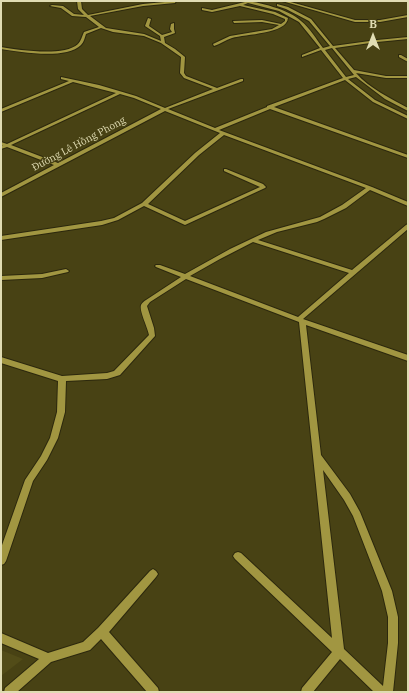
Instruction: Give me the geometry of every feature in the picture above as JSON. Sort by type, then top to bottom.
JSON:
[{"type":"street","points":[[80,1],[80,10],[102,27],[113,31],[141,34],[179,52],[183,57],[182,73],[185,77],[216,89]]},
{"type":"street","points":[[245,1],[278,9],[300,20],[346,78],[374,101],[408,118]]},
{"type":"street","points":[[203,9],[217,10],[240,5],[249,1]]},
{"type":"street","points":[[263,1],[285,7],[310,20],[357,76],[371,89],[407,109]]},
{"type":"street","points":[[284,1],[356,21],[380,21],[408,16]]},
{"type":"street","points":[[278,9],[299,1]]},
{"type":"street","points":[[52,6],[62,7],[73,15],[87,16],[175,2]]},
{"type":"street","points":[[214,45],[231,37],[266,32],[283,25],[287,19],[280,14],[240,5]]},
{"type":"street","points":[[149,20],[147,26],[162,36],[164,44]]},
{"type":"street","points":[[234,22],[262,21],[283,25]]},
{"type":"street","points":[[162,36],[174,32],[173,24]]},
{"type":"street","points":[[1,48],[24,51],[64,52],[80,44],[84,34],[102,27]]},
{"type":"street","points":[[307,29],[317,28]]},
{"type":"street","points":[[303,56],[313,51],[333,47],[377,40],[408,38]]},
{"type":"street","points":[[398,39],[408,44]]},
{"type":"street","points":[[400,56],[408,61]]},
{"type":"street","points":[[353,71],[380,77],[408,77]]},
{"type":"street","points":[[215,130],[269,107],[346,78],[357,76]]},
{"type":"street","points":[[62,78],[119,93],[165,109],[215,130],[370,188],[408,204]]},
{"type":"street","name":"Đường Lê Hồng Phong","points":[[1,194],[165,109],[242,80]]},
{"type":"street","points":[[1,111],[72,81]]},
{"type":"street","points":[[1,148],[119,93]]},
{"type":"street","points":[[269,107],[408,157]]},
{"type":"street","points":[[1,238],[102,223],[116,219],[144,204],[197,154],[223,133]]},
{"type":"street","points":[[1,143],[58,165]]},
{"type":"street","points":[[144,204],[185,223],[263,187],[261,184],[226,170]]},
{"type":"street","points":[[1,360],[62,379],[108,376],[117,373],[152,336],[152,329],[144,311],[144,306],[148,301],[186,276],[236,247],[288,226],[315,221],[337,211],[370,188]]},
{"type":"street","points":[[300,320],[408,226]]},
{"type":"street","points":[[253,240],[354,273]]},
{"type":"street","points":[[158,266],[300,320],[408,358]]},
{"type":"street","points":[[1,278],[38,277],[66,271]]},
{"type":"street","points":[[300,320],[339,652],[306,692]]},
{"type":"street","points":[[1,561],[29,480],[44,458],[54,438],[61,412],[62,379]]},
{"type":"street","points":[[317,456],[347,497],[357,516],[387,591],[393,617],[393,643],[388,692]]},
{"type":"street","points":[[238,556],[382,692]]},
{"type":"street","points":[[9,692],[48,658],[86,646],[102,632],[153,574]]},
{"type":"street","points":[[102,632],[154,692]]},
{"type":"street","points":[[1,638],[48,658]]},
{"type":"shaded area","points":[[1,650],[23,659],[1,676]]}]
